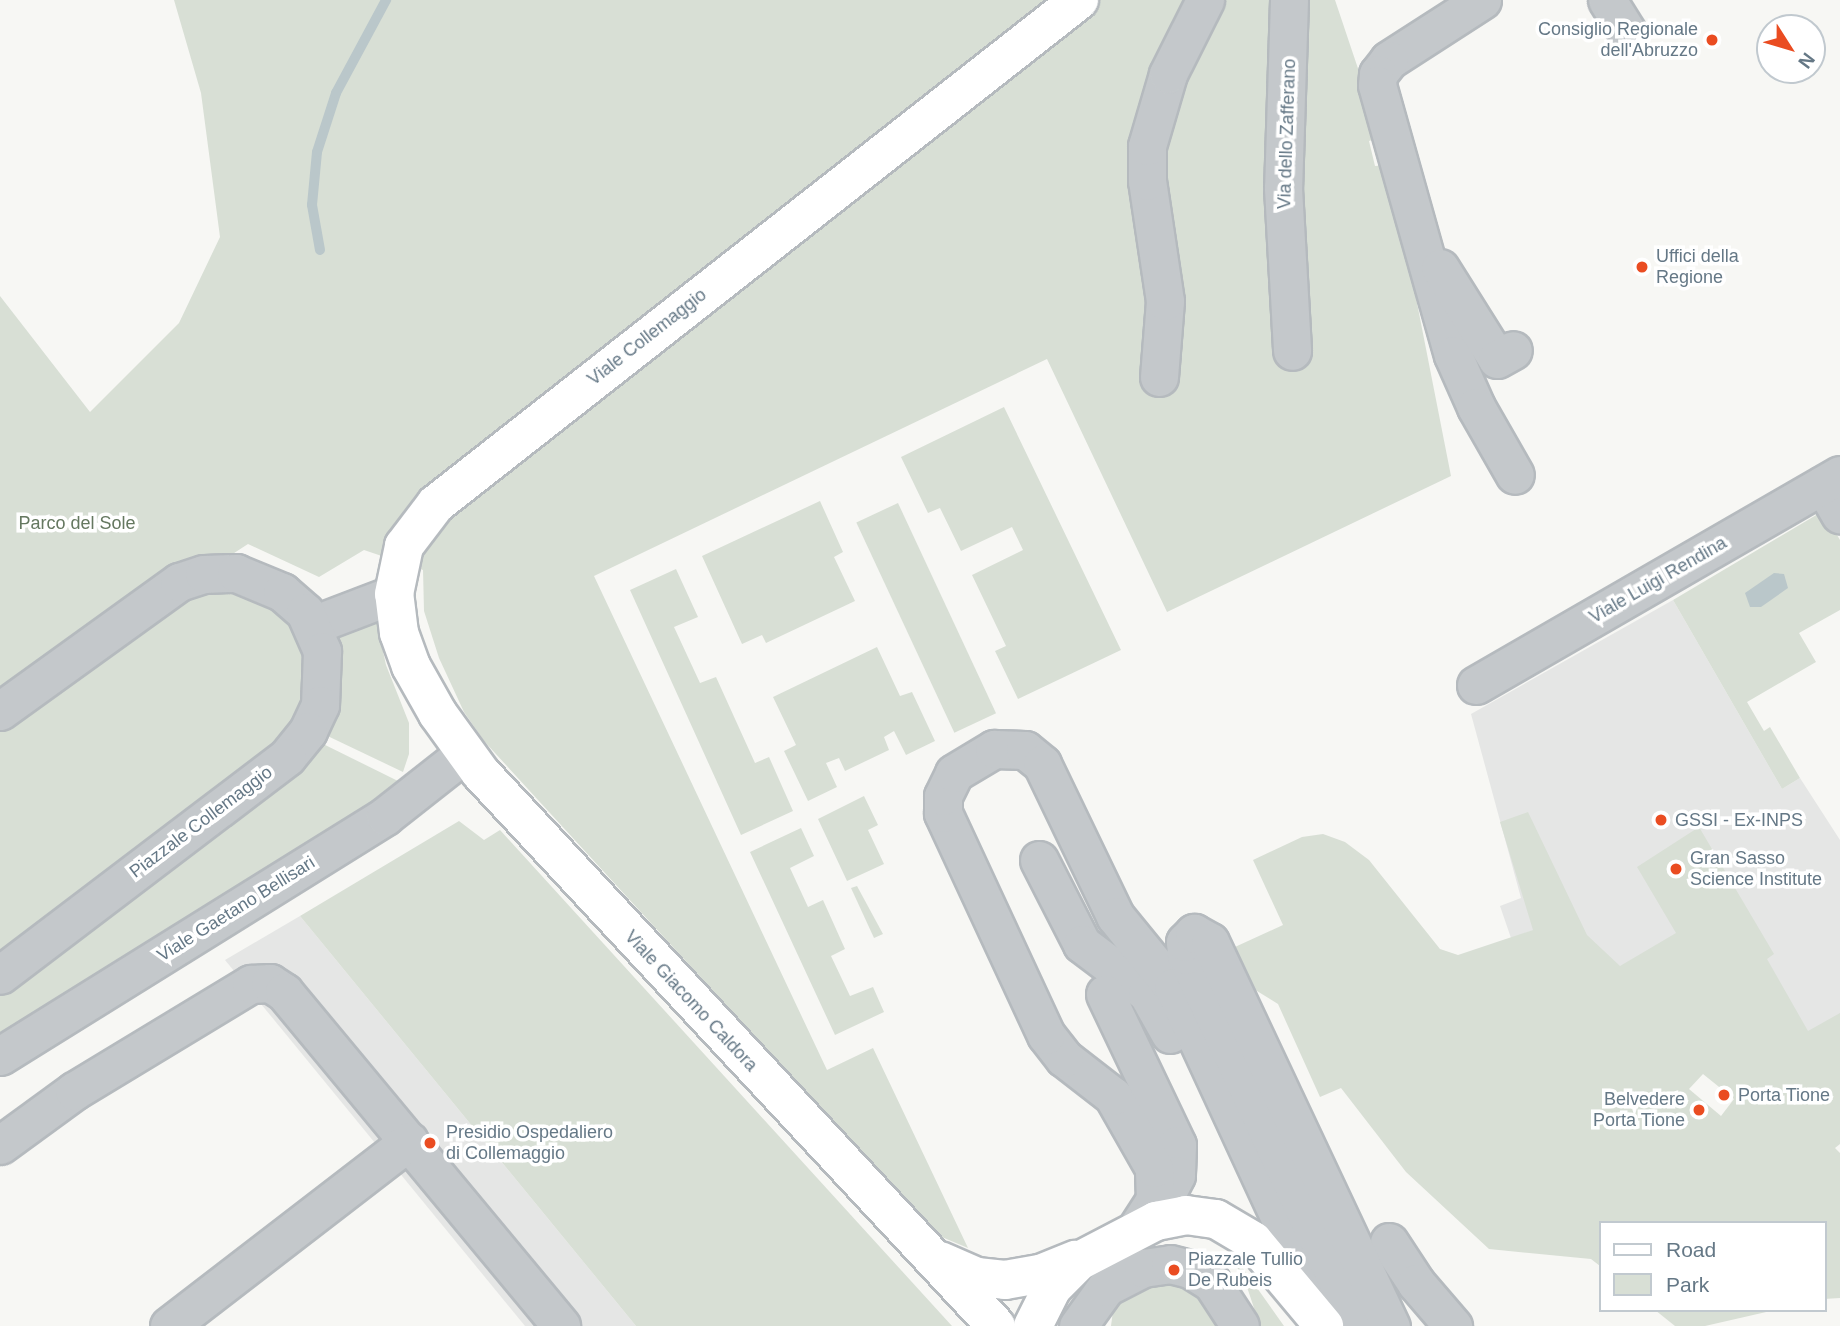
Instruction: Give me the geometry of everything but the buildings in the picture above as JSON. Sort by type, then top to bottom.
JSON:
[{"type":"main road","name":"Viale Collemaggio","points":[[465,753],[411,666],[399,633],[394,594],[404,546],[436,504],[1079,0]]},
{"type":"main road","name":"Viale Giacomo Caldora","points":[[465,753],[919,1247],[996,1326]]},
{"type":"main road","points":[[1033,1326],[1059,1279],[1087,1255],[1136,1229],[1170,1217],[1216,1219],[1253,1241],[1290,1280],[1319,1319]]},
{"type":"main road","name":"Viale Giacomo Caldora","points":[[919,1247],[957,1269],[996,1280],[1040,1274],[1087,1255]]},
{"type":"street","points":[[1159,377],[1165,301],[1147,181],[1147,146],[1168,74],[1205,0]]},
{"type":"street","name":"Via dello Zafferano","points":[[1289,0],[1283,188],[1292,352]]},
{"type":"street","points":[[1482,0],[1392,58],[1378,74],[1378,92],[1415,229],[1459,370],[1515,475]]},
{"type":"street","points":[[1607,0],[1627,32]]},
{"type":"street","points":[[1415,229],[1497,359],[1513,350]]},
{"type":"street","name":"Viale Luigi Rendina","points":[[1476,685],[1834,491]]},
{"type":"street","name":"Piazzale Collemaggio","points":[[0,975],[299,744],[314,721],[322,687],[322,651],[313,625],[296,601],[268,583],[236,573],[192,577],[5,697]]},
{"type":"street","points":[[313,625],[394,594]]},
{"type":"street","points":[[1136,1229],[1155,1200],[1154,1168],[1113,1096],[1076,1069],[1046,1035],[943,813],[943,796],[954,773],[994,749],[1025,750],[1042,764],[1115,916],[1173,987],[1298,1258],[1319,1319]]},
{"type":"street","name":"Viale Gaetano Bellisari","points":[[0,1056],[385,816],[465,753]]},
{"type":"street","points":[[1039,860],[1082,944],[1153,1000],[1290,1280]]},
{"type":"street","points":[[1358,1326],[1186,955],[1185,942],[1194,933],[1210,942],[1391,1326]]},
{"type":"street","points":[[0,1145],[64,1097],[251,984],[271,983],[284,992],[561,1326]]},
{"type":"street","points":[[1105,994],[1178,1151],[1170,1189],[1151,1217],[1136,1229]]},
{"type":"street","points":[[169,1326],[409,1141]]},
{"type":"street","points":[[1389,1242],[1416,1283],[1453,1326]]},
{"type":"street","points":[[1088,1316],[1143,1268],[1181,1265],[1212,1283],[1240,1326]]},
{"type":"shaded area","points":[[1774,573],[1784,574],[1788,588],[1761,607],[1750,607],[1745,593]]},
{"type":"shaded area","name":"Gran Sasso Science Institute","points":[[1673,600],[1782,789],[1800,778],[1840,840],[1840,1144],[1534,930],[1511,938],[1500,906],[1521,898],[1471,714]]},
{"type":"shaded area","name":"Presidio Ospedaliero di Collemaggio","points":[[300,916],[636,1326],[525,1326],[225,960]]},
{"type":"green space","name":"Parco del Sole","points":[[174,0],[1335,0],[1381,137],[1369,141],[1375,166],[1388,165],[1395,191],[1451,476],[1167,612],[1047,359],[594,576],[827,1070],[873,1048],[968,1248],[937,1235],[484,741],[464,712],[439,658],[424,611],[423,570],[364,550],[319,577],[248,544],[0,705],[0,296],[90,412],[179,323],[220,237],[201,93]]},
{"type":"green space","points":[[1004,407],[1121,650],[1018,699],[995,651],[1006,646],[972,575],[1023,550],[1012,527],[961,551],[940,508],[928,513],[901,457]]},
{"type":"green space","points":[[820,501],[843,552],[834,557],[855,601],[766,643],[762,635],[742,644],[702,556]]},
{"type":"green space","points":[[898,503],[996,713],[954,733],[856,522]]},
{"type":"green space","points":[[1823,511],[1840,540],[1840,610],[1799,633],[1816,662],[1747,702],[1764,731],[1770,727],[1800,778],[1782,789],[1673,600]]},
{"type":"green space","points":[[676,569],[698,617],[674,627],[700,683],[716,677],[755,763],[769,757],[793,811],[741,835],[630,590]]},
{"type":"green space","points":[[234,579],[306,627],[307,721],[0,967],[0,718],[175,591]]},
{"type":"green space","points":[[376,619],[386,665],[409,723],[409,754],[403,772],[315,730],[325,638]]},
{"type":"green space","points":[[877,647],[900,696],[912,692],[935,741],[906,755],[894,731],[884,737],[889,750],[845,771],[839,758],[826,763],[837,787],[808,801],[784,751],[796,745],[773,697]]},
{"type":"green space","points":[[311,738],[398,781],[387,797],[0,1043],[0,982]]},
{"type":"green space","points":[[864,796],[878,825],[868,830],[884,864],[847,881],[818,819]]},
{"type":"green space","points":[[1528,812],[1587,935],[1620,966],[1676,933],[1637,867],[1699,827],[1774,954],[1767,959],[1808,1031],[1840,1013],[1840,1144],[1835,1148],[1840,1153],[1840,1298],[1826,1299],[1826,1221],[1598,1221],[1598,1264],[1591,1259],[1489,1249],[1406,1172],[1341,1088],[1320,1097],[1278,1004],[1236,978],[1224,952],[1283,925],[1253,860],[1302,837],[1323,834],[1345,842],[1369,860],[1440,949],[1458,955],[1533,930],[1500,822]],"holes":[[[1703,1074],[1734,1099],[1721,1116],[1689,1089]]]},
{"type":"green space","points":[[459,821],[484,840],[500,830],[952,1326],[636,1326],[300,916]]},
{"type":"green space","points":[[801,828],[814,856],[790,868],[808,907],[823,900],[845,949],[831,956],[850,996],[873,987],[884,1012],[835,1035],[750,852]]},
{"type":"green space","points":[[857,886],[883,934],[874,938],[851,888]]},
{"type":"green space","points":[[1227,1250],[1284,1326],[1260,1326],[1245,1281]]},
{"type":"green space","points":[[1170,1282],[1198,1298],[1217,1326],[1111,1326],[1113,1311],[1130,1293],[1147,1285]]},
{"type":"green space","points":[[1658,1312],[1766,1312],[1705,1326],[1675,1326]]},
{"type":"waterway","points":[[320,250],[312,205],[317,152],[336,93],[386,0]]},
{"type":"place","name":"Consiglio Regionale dell'Abruzzo","points":[[1712,40]]},
{"type":"place","name":"Uffici della Regione","points":[[1642,267]]},
{"type":"place","name":"GSSI - Ex-INPS","points":[[1661,820]]},
{"type":"place","name":"Gran Sasso Science Institute","points":[[1676,869]]},
{"type":"place","name":"Porta Tione","points":[[1724,1095]]},
{"type":"place","name":"Belvedere Porta Tione","points":[[1699,1110]]},
{"type":"place","name":"Presidio Ospedaliero di Collemaggio","points":[[430,1143]]},
{"type":"place","name":"Piazzale Tullio De Rubeis","points":[[1174,1270]]}]
